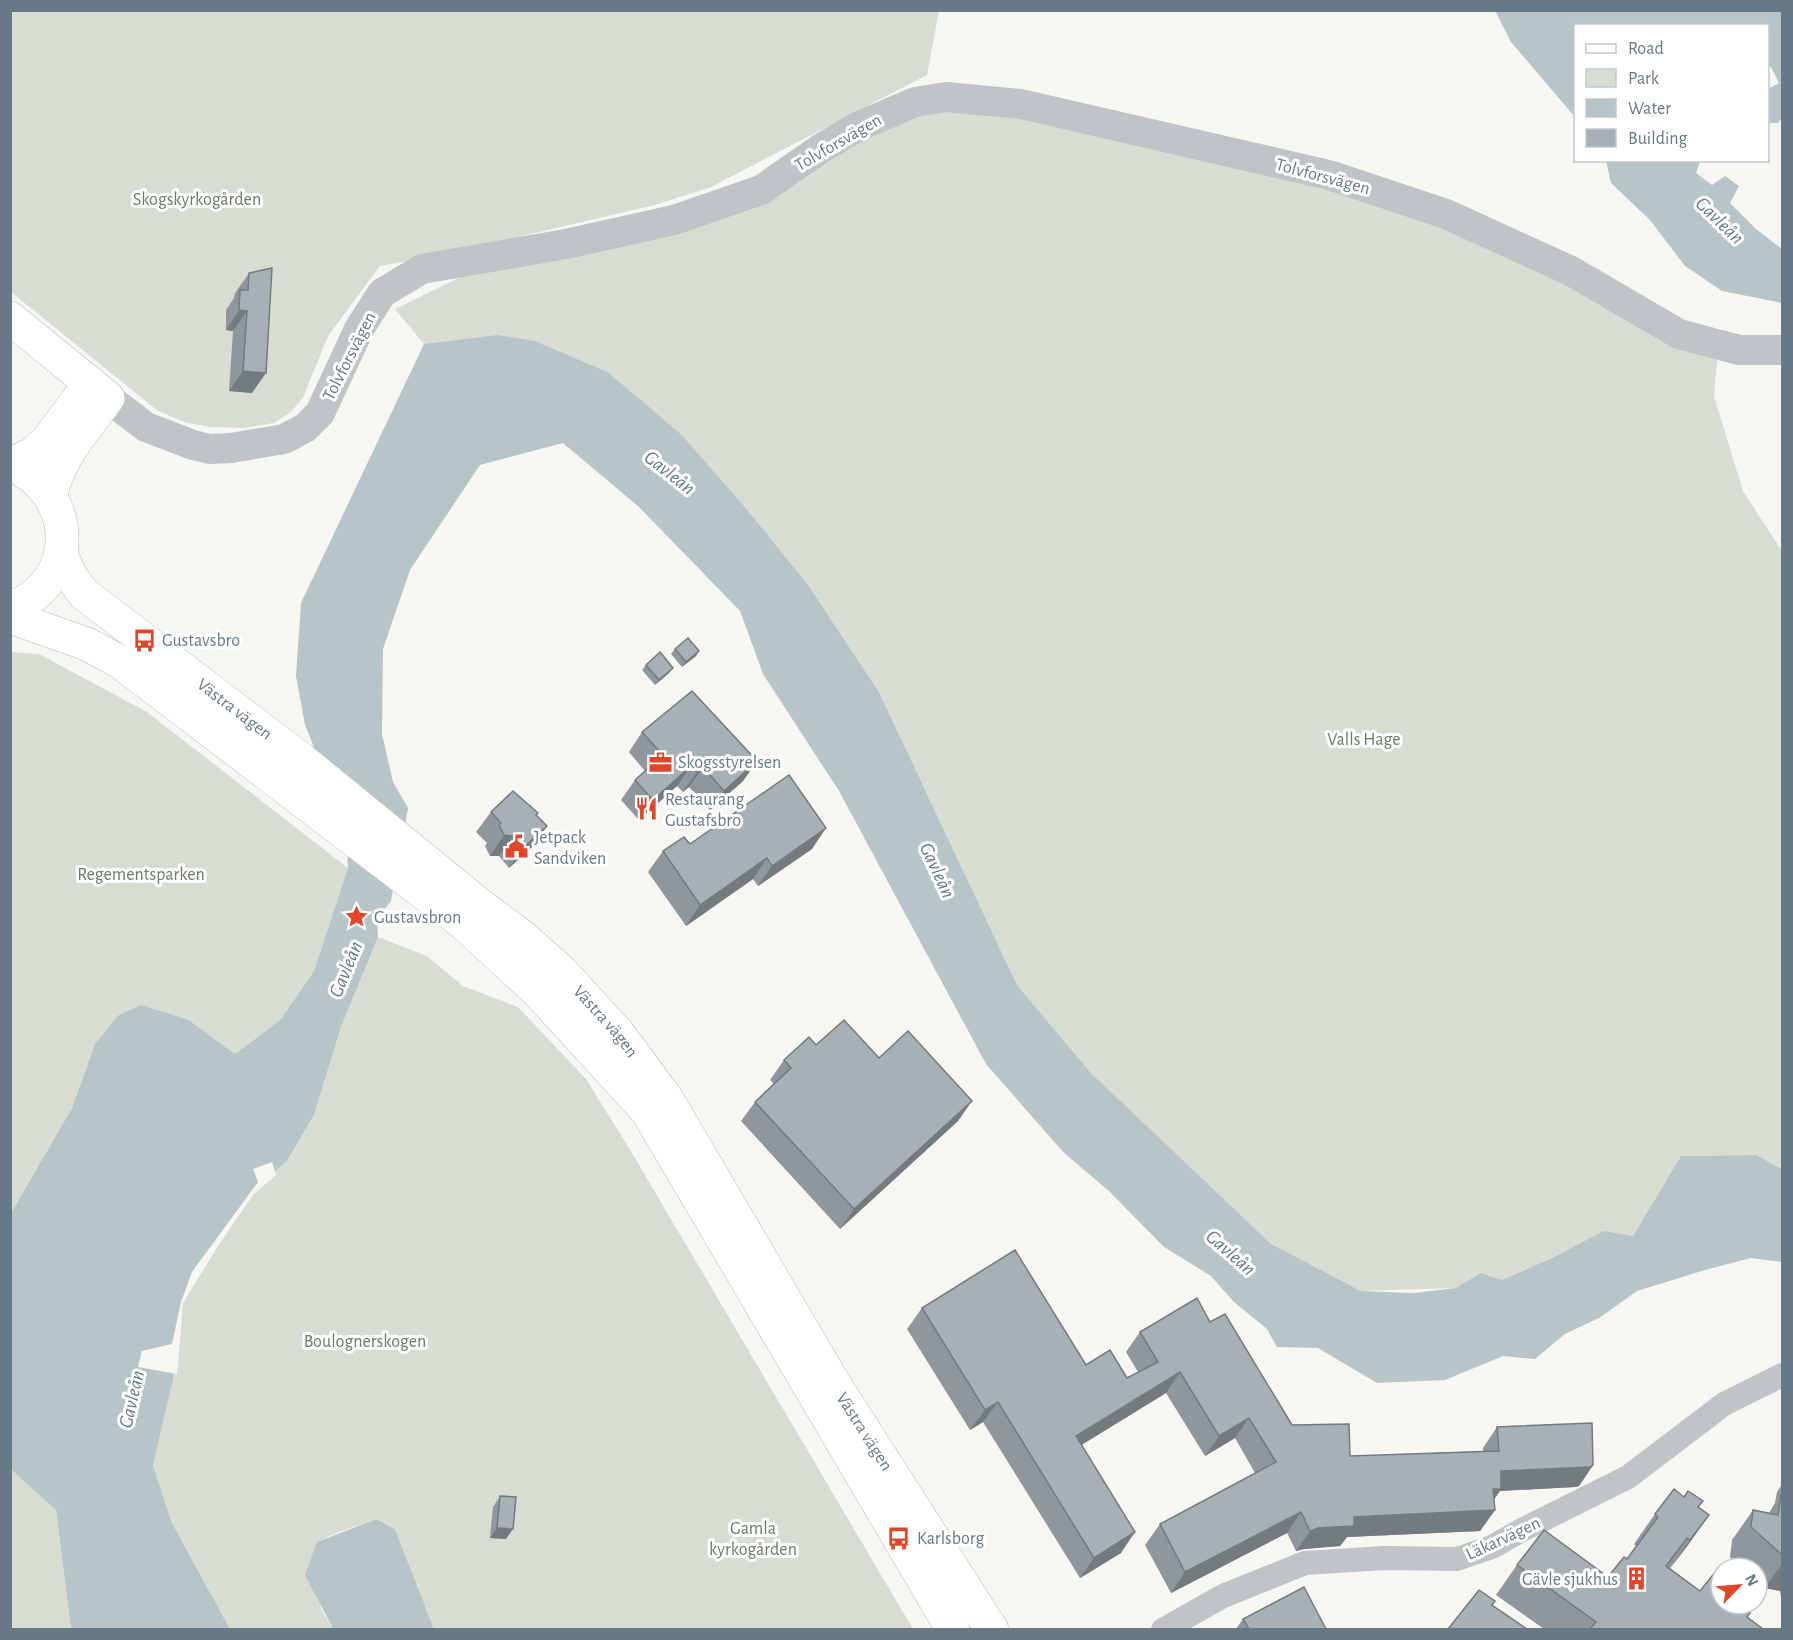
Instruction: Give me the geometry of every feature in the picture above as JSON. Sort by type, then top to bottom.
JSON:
[{"type":"main road","points":[[10,318],[99,391]]},
{"type":"main road","points":[[11,464],[32,454],[99,391]]},
{"type":"main road","points":[[51,495],[55,475],[99,391]]},
{"type":"main road","points":[[10,608],[30,599],[44,587],[54,572],[61,554],[63,539],[58,509],[51,495],[40,482],[11,464]]},
{"type":"main road","name":"Västra vägen","points":[[61,554],[70,575],[84,594],[301,759],[471,914],[647,1112],[953,1629]]},
{"type":"main road","name":"Västra vägen","points":[[10,617],[87,644],[120,662],[286,788],[471,914],[523,937],[563,974],[618,1033],[667,1099],[835,1384],[992,1629]]},
{"type":"street","name":"Tolvforsvägen","points":[[99,391],[146,427],[193,445],[231,448],[284,440],[305,428],[320,413],[358,329],[382,293],[422,269],[566,244],[674,220],[762,190],[820,149],[857,127],[915,102],[946,97],[1021,104],[1329,174],[1467,223],[1571,271],[1679,334],[1739,350],[1782,350]]},
{"type":"street","name":"Läkarvägen","points":[[1163,1629],[1223,1596],[1305,1563],[1384,1558],[1457,1559],[1492,1547],[1628,1477],[1724,1404],[1782,1375]]},
{"type":"green space","name":"Skogskyrkogården","points":[[10,11],[939,11],[927,75],[711,187],[655,205],[436,256],[380,266],[328,336],[303,398],[291,412],[274,423],[244,428],[211,427],[187,423],[158,411],[11,292]]},
{"type":"green space","name":"Valls Hage","points":[[946,97],[1329,175],[1718,352],[1714,396],[1743,491],[1782,551],[1782,1169],[1756,1155],[1681,1156],[1633,1236],[1604,1232],[1502,1280],[1481,1273],[1455,1288],[1361,1291],[1270,1244],[1091,1073],[1017,985],[879,692],[809,586],[745,507],[682,435],[608,372],[535,341],[424,344],[395,309],[508,254],[673,220]]},
{"type":"green space","name":"Regementsparken","points":[[11,652],[39,654],[147,712],[348,868],[314,971],[280,1020],[235,1054],[189,1020],[95,1044],[72,1108],[11,1213]]},
{"type":"green space","name":"Boulognerskogen","points":[[378,937],[427,956],[463,986],[518,1007],[586,1079],[913,1629],[434,1629],[395,1529],[376,1519],[317,1542],[321,1609],[333,1629],[230,1629],[172,1523],[153,1465],[173,1380],[181,1302],[251,1193],[287,1161],[314,1115],[341,1027]]},
{"type":"green space","points":[[10,1465],[56,1510],[71,1629],[11,1629]]},
{"type":"water","points":[[1495,11],[1782,11],[1782,118],[1778,123],[1769,123],[1769,88],[1779,83],[1769,67],[1769,24],[1574,24],[1574,116],[1511,42]]},
{"type":"water","name":"Gavleån","points":[[1606,162],[1700,162],[1696,173],[1712,185],[1725,176],[1739,186],[1730,203],[1756,229],[1782,249],[1782,303],[1722,291],[1685,266],[1650,220],[1611,183]]},
{"type":"water","name":"Gavleån","points":[[498,335],[535,341],[608,372],[682,435],[745,507],[809,586],[879,692],[1017,985],[1091,1073],[1271,1244],[1361,1291],[1414,1293],[1455,1288],[1481,1273],[1502,1280],[1604,1231],[1633,1236],[1681,1156],[1756,1155],[1782,1169],[1782,1262],[1751,1258],[1637,1291],[1599,1318],[1565,1334],[1535,1359],[1503,1356],[1445,1380],[1377,1383],[1318,1348],[1277,1347],[1267,1329],[1234,1302],[1211,1276],[1164,1247],[1109,1191],[1064,1153],[986,1064],[839,791],[763,674],[740,611],[639,507],[563,443],[480,465],[410,570],[383,649],[382,734],[393,782],[408,808],[391,901],[377,918],[378,937],[341,1027],[314,1115],[287,1161],[250,1193],[181,1302],[173,1380],[153,1465],[172,1523],[230,1629],[71,1629],[56,1510],[11,1469],[11,1213],[72,1108],[95,1044],[119,1015],[141,1005],[189,1020],[235,1054],[280,1020],[314,971],[348,868],[346,826],[305,725],[296,676],[301,603],[424,344]]},
{"type":"water","points":[[376,1519],[395,1529],[434,1629],[333,1629],[305,1575],[317,1542]]},
{"type":"pier","points":[[272,1162],[276,1175],[253,1195],[183,1303],[177,1374],[138,1367],[142,1351],[172,1344],[181,1302],[192,1272],[258,1182],[253,1169]]},
{"type":"building","points":[[272,268],[266,373],[243,371],[247,311],[239,310],[240,290],[248,290],[249,273]]},
{"type":"building","points":[[688,638],[699,651],[686,662],[675,649]]},
{"type":"building","points":[[660,652],[673,668],[659,680],[646,665]]},
{"type":"building","points":[[692,691],[757,761],[724,791],[703,767],[697,772],[691,766],[653,800],[635,780],[663,755],[642,732]]},
{"type":"building","points":[[789,775],[826,828],[772,866],[767,858],[700,905],[663,851],[684,837],[690,844]]},
{"type":"building","points":[[513,791],[538,813],[536,815],[547,826],[524,847],[513,836],[504,835],[499,825],[501,823],[491,812]]},
{"type":"building","points":[[844,1020],[879,1058],[908,1031],[972,1101],[854,1209],[755,1102],[791,1068],[784,1060],[809,1037],[816,1045]]},
{"type":"building","points":[[1015,1250],[1086,1365],[1110,1350],[1127,1378],[1158,1362],[1140,1332],[1197,1298],[1210,1322],[1225,1314],[1292,1425],[1349,1424],[1350,1456],[1499,1451],[1497,1427],[1592,1423],[1593,1465],[1590,1467],[1501,1471],[1501,1489],[1493,1489],[1495,1510],[1354,1517],[1354,1526],[1318,1528],[1310,1531],[1301,1512],[1185,1572],[1160,1524],[1276,1462],[1249,1418],[1219,1436],[1180,1372],[1076,1436],[1135,1532],[1094,1558],[998,1402],[985,1410],[922,1308]]},
{"type":"building","points":[[1674,1489],[1684,1497],[1688,1491],[1703,1501],[1698,1507],[1709,1515],[1690,1540],[1687,1538],[1666,1566],[1700,1591],[1709,1580],[1709,1616],[1748,1616],[1763,1629],[1590,1629],[1596,1622],[1517,1565],[1544,1530],[1608,1577],[1624,1557],[1627,1559],[1658,1517],[1655,1514]]},
{"type":"building","points":[[1782,1494],[1782,1555],[1751,1527],[1753,1510],[1778,1515]]},
{"type":"building","points":[[500,1496],[516,1497],[513,1529],[497,1528]]},
{"type":"building","points":[[1304,1587],[1326,1629],[1249,1629],[1243,1619]]},
{"type":"building","points":[[1479,1590],[1495,1601],[1492,1605],[1527,1629],[1448,1629]]},
{"type":"place","name":"Gustavsbro","points":[[144,640]]},
{"type":"place","name":"Skogsstyrelsen","points":[[660,762]]},
{"type":"place","name":"Restaurang Gustafsbro","points":[[647,809]]},
{"type":"place","name":"Jetpack Sandviken","points":[[516,847]]},
{"type":"place","name":"Gustavsbron","points":[[356,917]]},
{"type":"place","name":"Karlsborg","points":[[899,1538]]},
{"type":"place","name":"Gävle sjukhus","points":[[1636,1579]]},
{"type":"park label","name":"Gamla kyrkogården","points":[[753,1538]]}]
